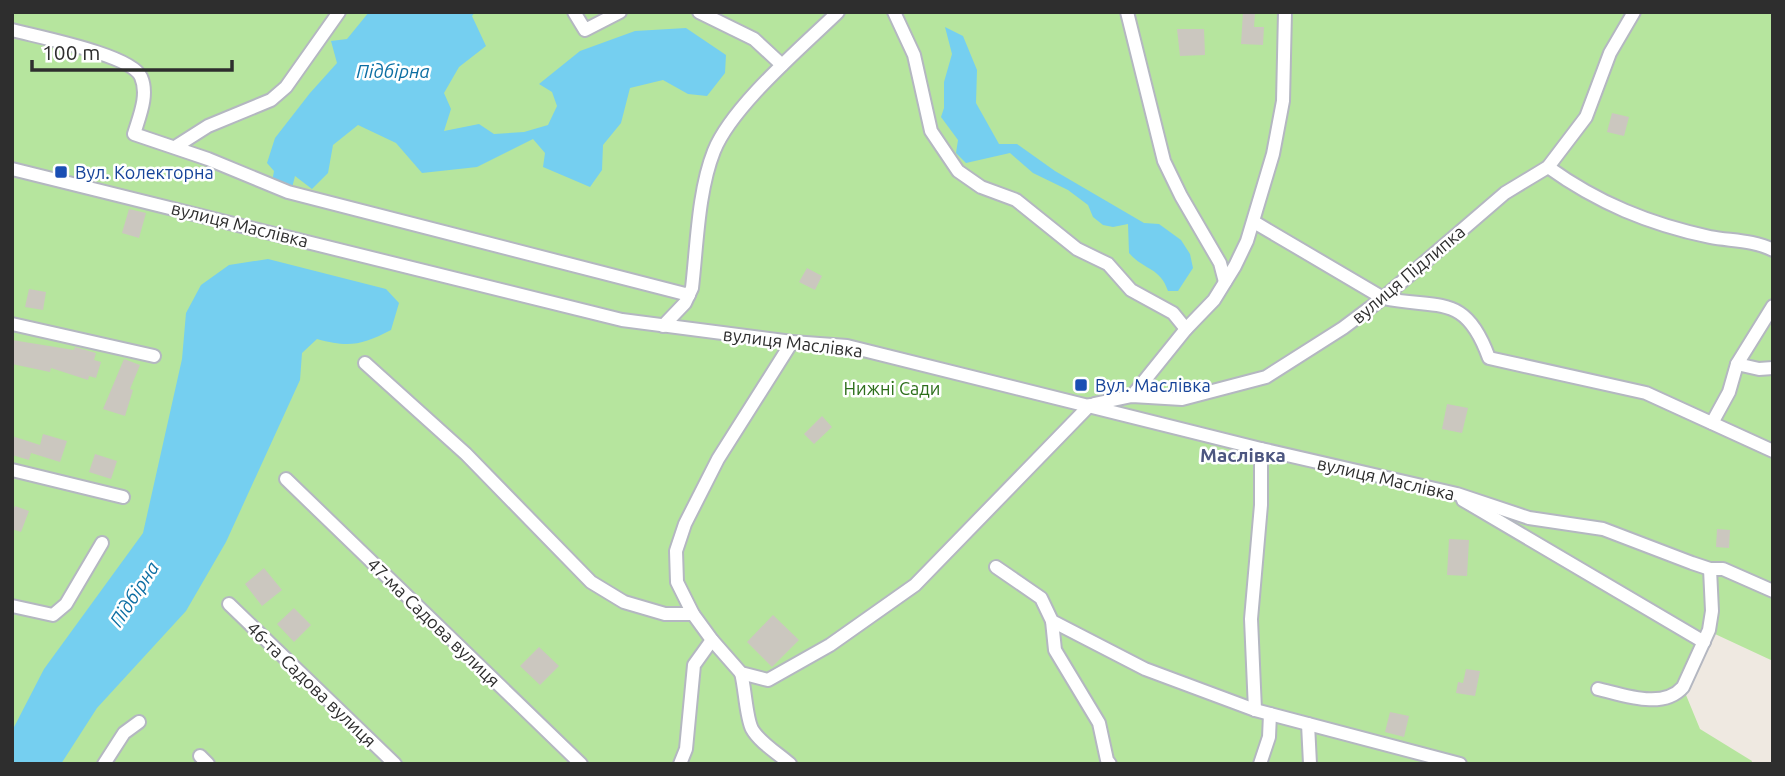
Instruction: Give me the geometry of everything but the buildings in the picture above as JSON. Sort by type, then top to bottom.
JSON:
[{"type":"street","points":[[175,148],[208,126],[271,100],[286,87],[339,12]]},
{"type":"street","points":[[574,12],[585,30],[620,12]]},
{"type":"street","points":[[699,12],[754,39],[782,65]]},
{"type":"street","points":[[663,326],[689,295],[707,170],[729,122],[782,65],[838,12]]},
{"type":"street","points":[[894,12],[914,55],[932,131],[958,172],[981,187],[1016,200],[1077,249],[1108,264],[1131,290],[1173,313],[1186,329]]},
{"type":"street","points":[[1127,12],[1156,118],[1164,160],[1181,196],[1220,263],[1225,282]]},
{"type":"street","points":[[1132,396],[1186,329],[1214,300],[1236,266],[1254,222],[1273,154],[1283,101],[1285,12]]},
{"type":"street","name":"вулиця Підлипка","points":[[1090,405],[1132,396],[1182,399],[1266,377],[1342,328],[1383,298],[1506,193],[1548,167],[1586,117],[1610,53],[1634,12]]},
{"type":"street","points":[[12,30],[120,59],[137,69],[144,87],[134,134],[288,192],[689,295]]},
{"type":"street","points":[[1548,167],[1571,183],[1628,214],[1710,237],[1762,244],[1773,250]]},
{"type":"street","name":"вулиця Маслівка","points":[[12,169],[571,308],[663,326],[847,346],[1261,449],[1457,494],[1529,518],[1603,529],[1692,563],[1710,569],[1723,569],[1773,591]]},
{"type":"street","points":[[1254,222],[1383,298],[1406,303],[1441,304],[1468,317],[1482,337],[1489,358],[1646,394],[1773,451]]},
{"type":"street","points":[[1712,423],[1729,392],[1737,364],[1773,306]]},
{"type":"street","points":[[12,324],[154,356]]},
{"type":"street","points":[[790,764],[753,731],[741,673],[692,614],[677,582],[676,551],[685,524],[718,459],[792,342]]},
{"type":"street","points":[[365,363],[466,454],[591,582],[624,602],[665,614],[692,614]]},
{"type":"street","points":[[1737,364],[1759,369],[1773,368]]},
{"type":"street","points":[[741,673],[768,680],[830,645],[915,585],[1090,405]]},
{"type":"street","points":[[1255,710],[1251,619],[1261,505],[1261,449]]},
{"type":"street","points":[[12,470],[123,496]]},
{"type":"street","name":"47-ма Садова вулиця","points":[[286,479],[581,764]]},
{"type":"street","points":[[1457,494],[1480,512],[1704,642]]},
{"type":"street","points":[[1544,549],[1537,532],[1546,520]]},
{"type":"street","points":[[12,606],[52,615],[66,604],[102,543]]},
{"type":"street","points":[[996,568],[1041,598],[1052,621],[1055,650],[1099,723],[1110,764]]},
{"type":"street","points":[[1598,689],[1644,699],[1657,699],[1678,693],[1709,630],[1712,611],[1710,569]]},
{"type":"street","name":"46-та Садова вулиця","points":[[229,604],[395,764]]},
{"type":"street","points":[[1052,621],[1145,669],[1255,710],[1460,764]]},
{"type":"street","points":[[680,764],[686,749],[694,665],[712,640]]},
{"type":"street","points":[[1260,764],[1269,737],[1270,714]]},
{"type":"street","points":[[104,764],[124,733],[139,722]]},
{"type":"street","points":[[1308,724],[1310,764]]},
{"type":"green space","name":"Нижні Сади","points":[[12,12],[1773,12],[1773,661],[1715,634],[1686,695],[1700,729],[1752,761],[1751,764],[12,764]]},
{"type":"water","name":"Підбірна","points":[[369,12],[475,12],[472,16],[486,46],[459,67],[444,93],[451,109],[444,131],[479,124],[494,134],[524,132],[548,125],[557,106],[552,92],[539,84],[580,51],[635,31],[686,28],[726,55],[725,73],[707,96],[688,94],[663,80],[630,88],[621,123],[603,145],[602,170],[590,187],[543,167],[545,153],[533,139],[477,167],[422,173],[396,143],[358,125],[333,145],[328,173],[312,189],[295,176],[292,188],[272,182],[274,171],[267,163],[275,138],[337,63],[331,41],[347,39]]},
{"type":"water","points":[[945,27],[963,36],[977,70],[976,103],[999,144],[1017,144],[1055,171],[1144,223],[1159,224],[1181,240],[1190,254],[1193,268],[1178,291],[1168,291],[1161,277],[1129,253],[1128,224],[1113,227],[1103,225],[1093,217],[1088,205],[1068,190],[1033,173],[1010,153],[966,163],[956,153],[958,140],[941,117],[944,108],[944,82],[952,54]]},
{"type":"water","points":[[268,259],[386,289],[399,303],[391,330],[355,344],[338,344],[317,339],[302,353],[300,380],[226,542],[186,611],[97,708],[61,764],[12,764],[12,731],[44,669],[143,533],[182,359],[186,313],[201,285],[229,265]]},
{"type":"place","name":"Вул. Колекторна","points":[[61,172]]},
{"type":"place","name":"Вул. Маслівка","points":[[1081,385]]},
{"type":"district","name":"Маслівка","points":[[1243,455]]}]
